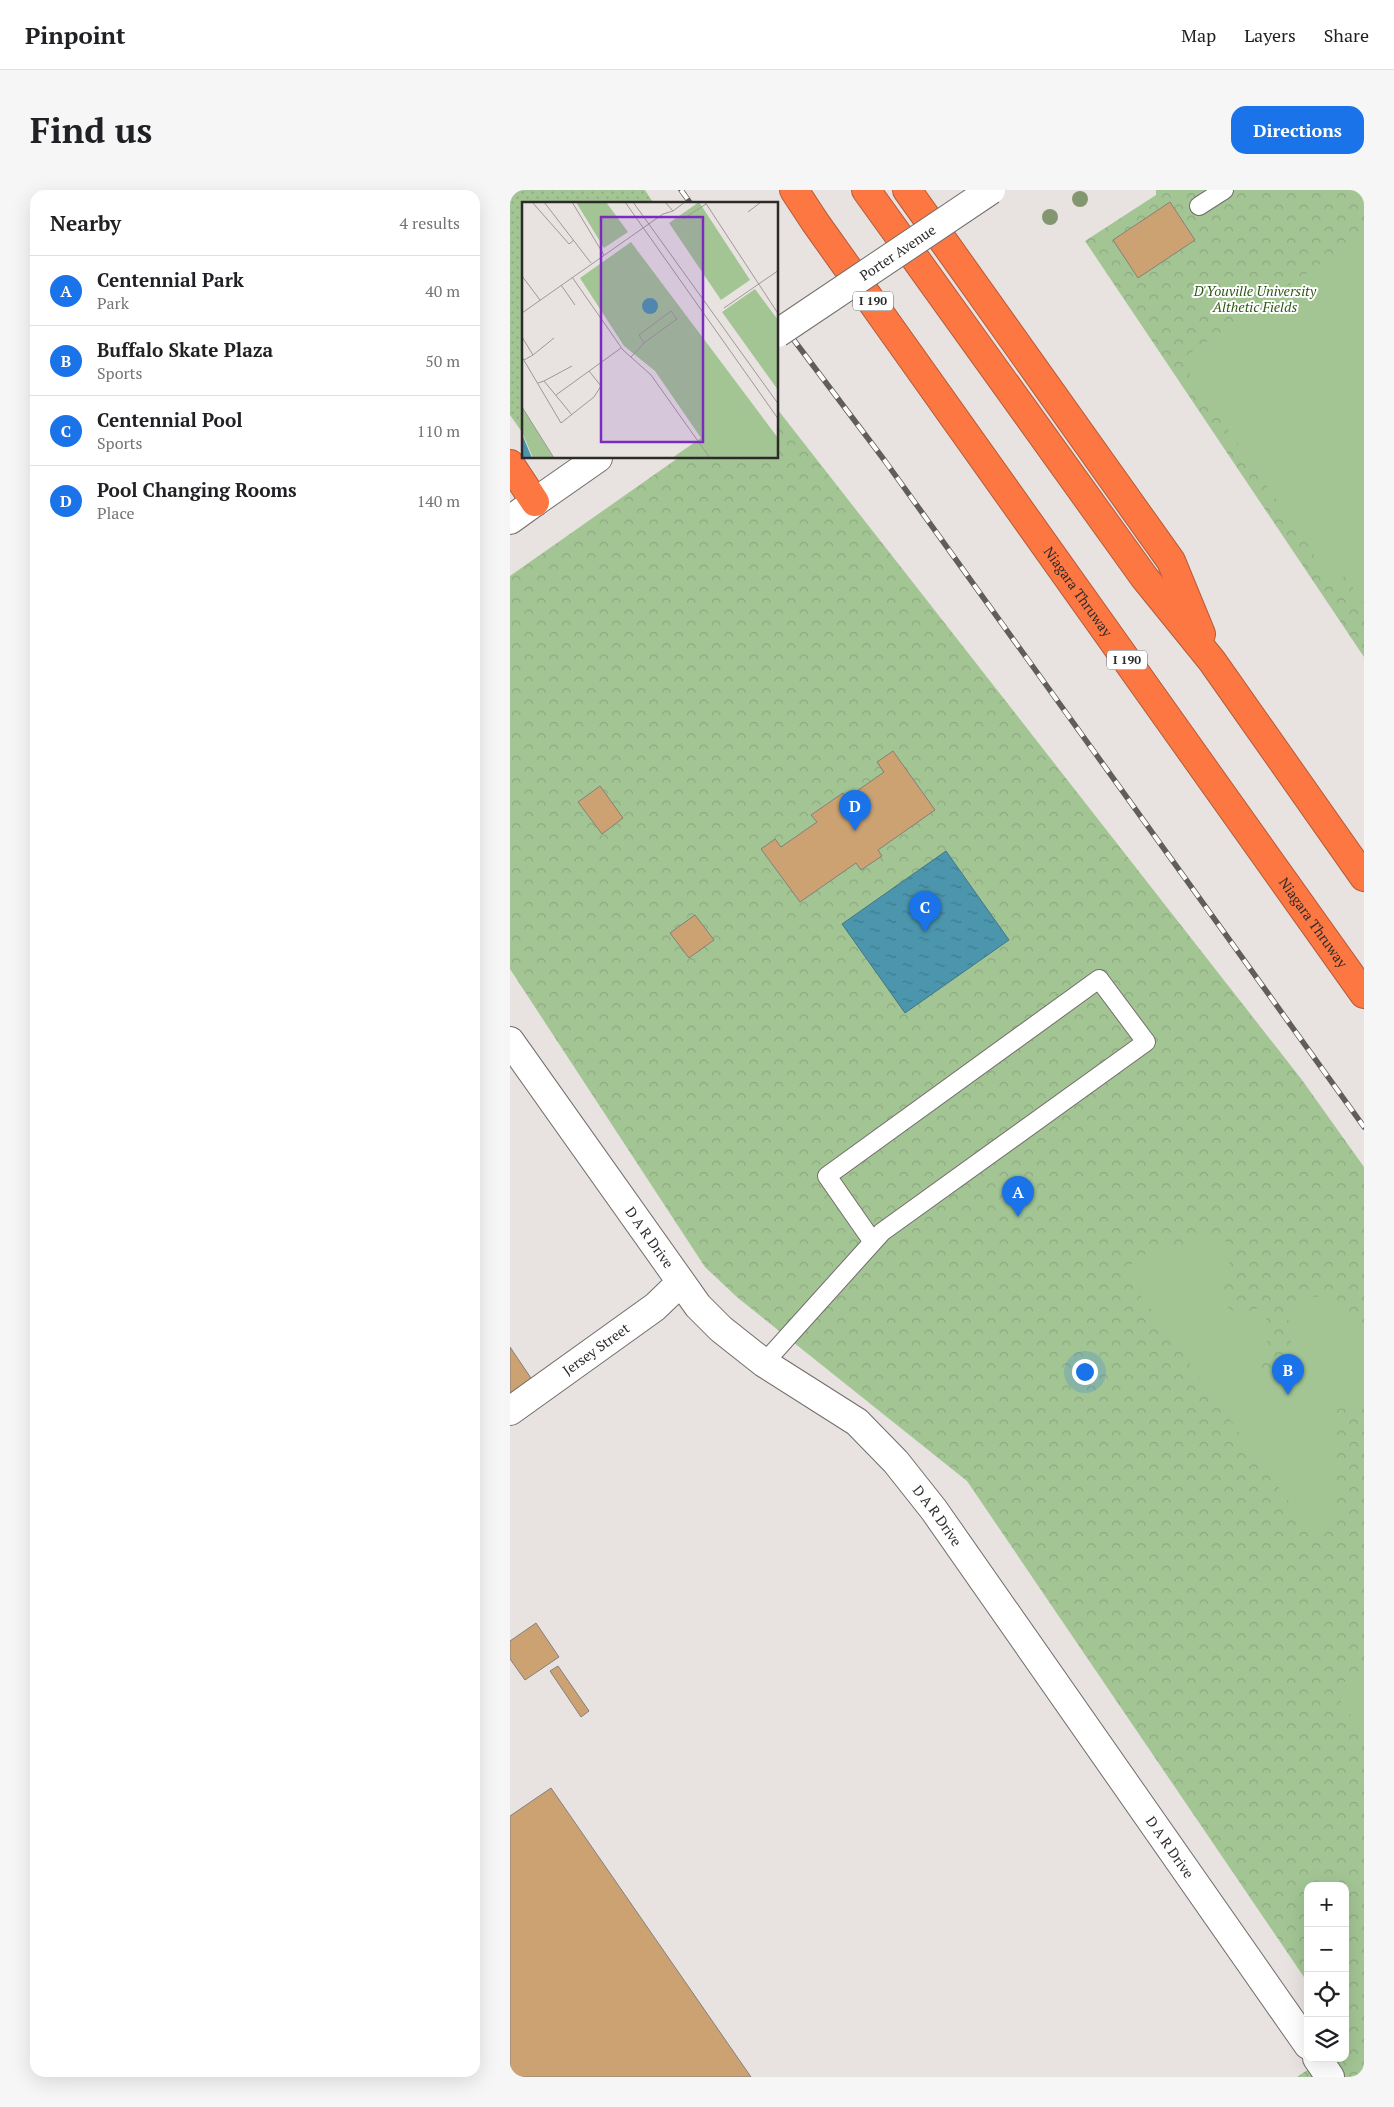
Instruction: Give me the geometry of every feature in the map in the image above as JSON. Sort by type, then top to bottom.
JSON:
[{"type":"highway","points":[[780,190],[815,222]]},
{"type":"highway","name":"Niagara Thruway","points":[[794,190],[1364,994]]},
{"type":"highway","points":[[866,190],[1144,577],[1212,661],[1364,877]]},
{"type":"highway","points":[[907,190],[1171,561],[1212,661]]},
{"type":"highway","points":[[510,464],[535,502]]},
{"type":"street","name":"Porter Avenue","points":[[779,332],[991,190]]},
{"type":"street","points":[[510,520],[597,459]]},
{"type":"street","name":"D A R Drive","points":[[510,1041],[698,1306],[721,1329],[764,1363],[856,1422],[896,1462],[940,1518],[1304,2039]]},
{"type":"street","name":"Jersey Street","points":[[510,1411],[655,1307],[680,1283]]},
{"type":"street","points":[[1320,2062],[1330,2077]]},
{"type":"lane","points":[[1199,206],[1224,190]]},
{"type":"lane","points":[[764,1363],[873,1242],[882,1232],[1146,1042],[1099,979],[827,1176],[873,1242]]},
{"type":"green space","points":[[510,190],[645,190],[653,202],[522,202],[522,432],[510,415]]},
{"type":"green space","name":"D'Youville University Althetic Fields","points":[[1156,190],[1364,190],[1364,657],[1085,241],[1156,195]]},
{"type":"green space","points":[[1364,234],[1364,604],[1345,576],[1334,583],[1180,360]]},
{"type":"green space","points":[[779,411],[1302,1080],[1364,1167],[1364,2077],[1297,2077],[1319,2062],[1349,2062],[1349,1882],[1304,1882],[1304,1977],[967,1481],[738,1298],[705,1267],[510,969],[510,576],[677,459],[779,459]]},
{"type":"green space","points":[[1217,1233],[1233,1249],[1220,1302],[1238,1314],[1260,1308],[1273,1331],[1252,1368],[1266,1382],[1295,1378],[1288,1315],[1292,1306],[1301,1299],[1322,1296],[1335,1302],[1364,1340],[1364,1407],[1334,1409],[1334,1521],[1313,1535],[1123,1271],[1150,1250],[1188,1245]]},
{"type":"green space","points":[[1364,1668],[1364,1734],[1333,1690]]},
{"type":"water","points":[[946,851],[1009,940],[905,1013],[842,924]]},
{"type":"building","points":[[1170,202],[1195,240],[1138,278],[1113,240]]},
{"type":"building","points":[[893,751],[935,810],[878,850],[882,856],[861,870],[856,863],[800,902],[761,849],[775,839],[781,847],[817,822],[811,815],[843,793],[847,798],[884,772],[877,762]]},
{"type":"building","points":[[600,786],[623,818],[602,834],[578,802]]},
{"type":"building","points":[[695,915],[714,940],[689,958],[670,933]]},
{"type":"building","points":[[510,1347],[537,1387],[510,1405]]},
{"type":"building","points":[[536,1623],[559,1657],[525,1680],[510,1659],[510,1641]]},
{"type":"building","points":[[558,1666],[589,1711],[581,1717],[550,1671]]},
{"type":"building","points":[[551,1788],[751,2077],[510,2077],[510,1816]]},
{"type":"railway","points":[[681,190],[690,202]]},
{"type":"railway","points":[[779,320],[885,461],[1364,1127]]},
{"type":"place","name":"Pool Changing Rooms","points":[[855,831]]},
{"type":"place","name":"Centennial Pool","points":[[925,932]]},
{"type":"place","name":"Centennial Park","points":[[1018,1217]]},
{"type":"place","name":"Buffalo Skate Plaza","points":[[1288,1395]]}]
